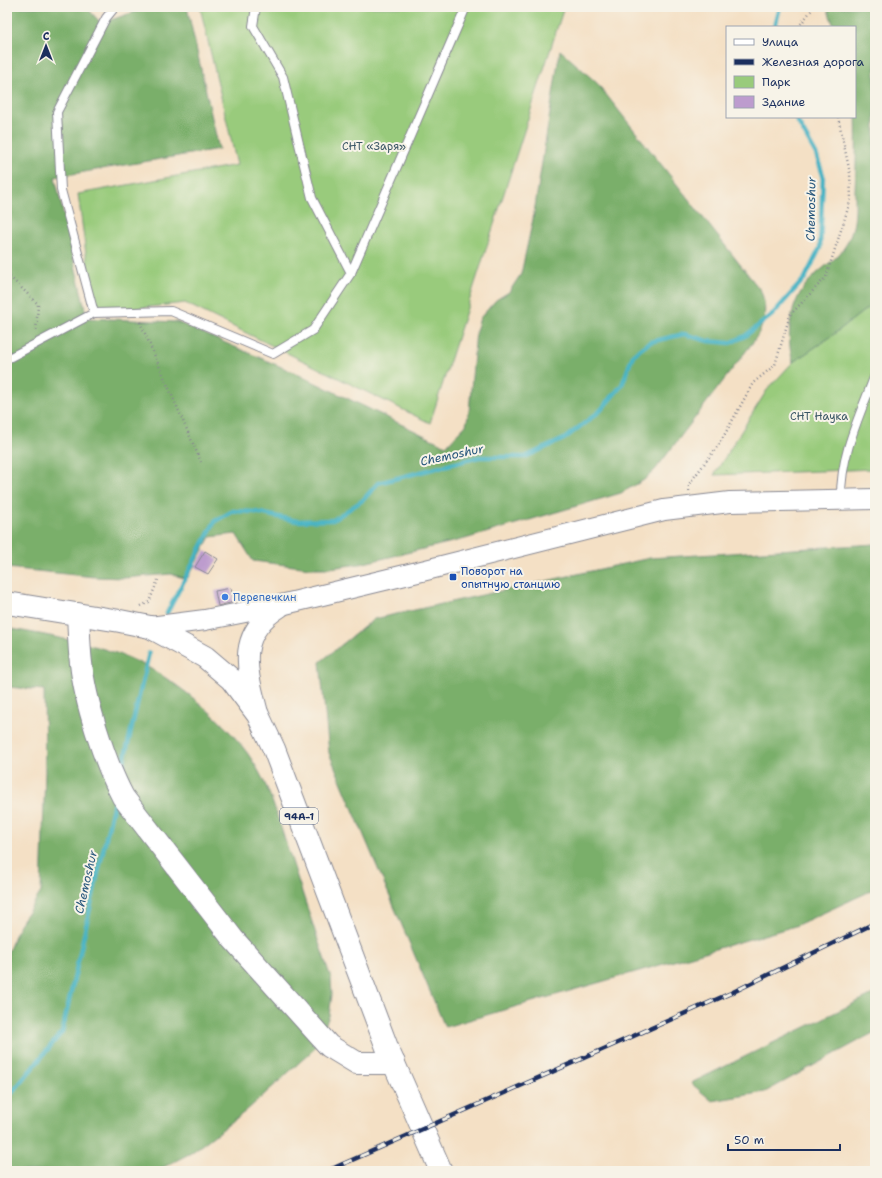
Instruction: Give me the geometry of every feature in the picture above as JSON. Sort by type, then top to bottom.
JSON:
[{"type":"main road","name":"94А-1","points":[[7,603],[150,627],[205,657],[231,679],[258,715],[274,749],[394,1063],[441,1171]]},
{"type":"main road","points":[[78,614],[81,664],[91,710],[112,776],[123,797],[233,939],[329,1046],[357,1063],[394,1063]]},
{"type":"street","points":[[150,627],[205,620],[285,604],[664,510],[730,502],[841,499],[875,500]]},
{"type":"street","points":[[258,715],[247,660],[249,643],[256,627],[267,615],[285,604]]},
{"type":"lane","points":[[94,313],[60,190],[57,112],[106,18],[115,7]]},
{"type":"lane","points":[[256,7],[253,26],[283,77],[312,198],[351,273]]},
{"type":"lane","points":[[7,359],[94,313],[171,311],[273,354],[313,330],[351,273],[466,7]]},
{"type":"lane","points":[[841,499],[840,479],[848,445],[875,375]]},
{"type":"path","points":[[801,26],[800,25],[814,7]]},
{"type":"path","points":[[690,507],[689,484],[720,443],[753,383],[775,365],[790,315],[826,277],[851,199],[850,173],[838,118]]},
{"type":"path","points":[[7,274],[38,304],[34,345]]},
{"type":"path","points":[[137,312],[144,335],[201,462]]},
{"type":"path","points":[[135,609],[149,602],[158,580]]},
{"type":"green space","points":[[7,7],[86,7],[101,23],[150,7],[187,7],[219,149],[55,177],[87,318],[177,322],[293,372],[446,446],[466,425],[469,412],[476,331],[480,318],[496,300],[509,292],[521,274],[533,219],[560,50],[597,83],[761,291],[765,311],[763,323],[753,342],[655,470],[644,480],[621,493],[465,539],[360,564],[330,568],[310,568],[253,561],[236,534],[210,537],[187,579],[171,574],[124,578],[95,577],[7,568]]},
{"type":"green space","name":"СНТ «Заря»","points":[[200,7],[564,7],[430,423],[185,303],[94,313],[78,194],[237,165]]},
{"type":"green space","points":[[827,7],[875,7],[875,302],[829,338],[793,362],[789,341],[791,319],[798,298],[803,288],[810,280],[845,247],[852,230],[855,216],[856,26],[834,26]]},
{"type":"green space","name":"СНТ Наука","points":[[875,302],[875,469],[714,475],[767,390],[793,362],[829,338]]},
{"type":"green space","points":[[875,544],[875,889],[795,926],[445,1027],[329,753],[320,662],[374,619],[650,558]]},
{"type":"green space","points":[[7,628],[92,645],[138,662],[178,686],[216,718],[233,736],[247,753],[263,779],[275,809],[331,978],[332,995],[329,1016],[312,1051],[246,1111],[191,1153],[156,1171],[7,1171],[7,954],[19,926],[41,892],[45,772],[44,690],[7,687]]},
{"type":"green space","points":[[875,993],[875,1032],[765,1092],[712,1101],[691,1083]]},
{"type":"building","points":[[205,551],[218,559],[208,574],[195,567]]},
{"type":"building","name":"Перепечкин","points":[[231,588],[234,602],[218,606],[215,591]]},
{"type":"waterway","name":"Chemoshur","points":[[775,26],[780,7]]},
{"type":"waterway","name":"Chemoshur","points":[[167,613],[215,521],[233,511],[255,512],[297,521],[333,520],[363,500],[378,483],[479,457],[525,457],[564,439],[600,411],[622,385],[633,355],[650,342],[684,334],[708,341],[730,343],[745,336],[772,315],[805,278],[820,248],[823,175],[816,154],[796,118]]},
{"type":"waterway","name":"Chemoshur","points":[[121,774],[149,653]]},
{"type":"waterway","name":"Chemoshur","points":[[7,1099],[62,1032],[115,798]]},
{"type":"railway","points":[[327,1171],[731,993],[875,923]]},
{"type":"place","name":"Поворот на опытную станцию","points":[[453,577]]},
{"type":"place","name":"Перепечкин","points":[[225,597]]}]
